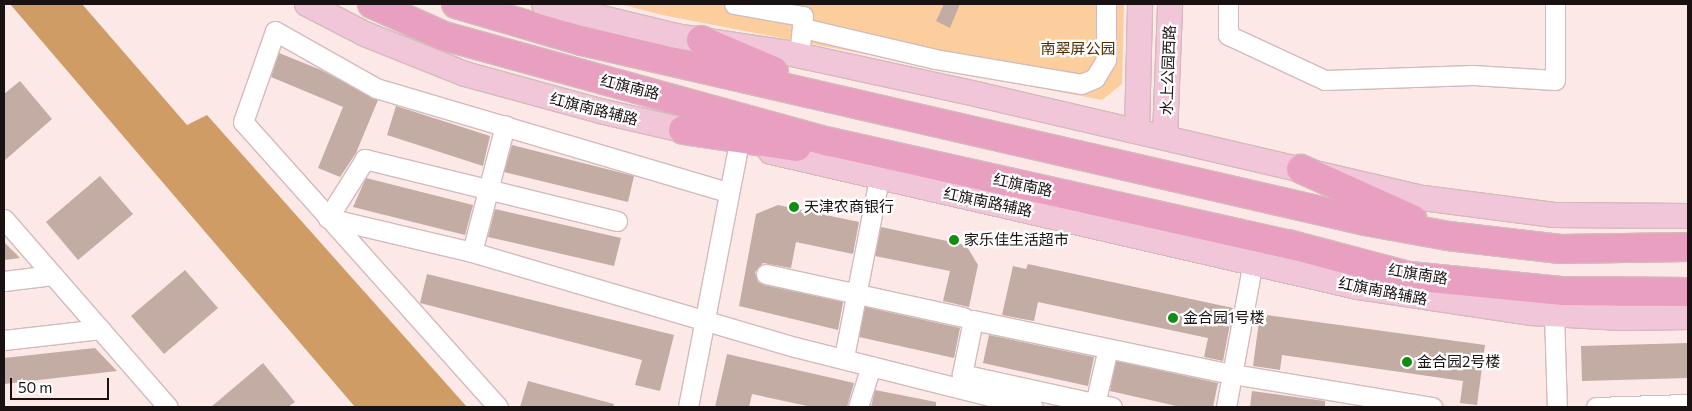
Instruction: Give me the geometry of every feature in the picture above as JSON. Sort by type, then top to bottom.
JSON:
[{"type":"highway","name":"红旗南路","points":[[372,4],[444,36],[830,142],[1288,244],[1408,276],[1563,291],[1688,292]]},
{"type":"highway","points":[[456,4],[582,41],[1365,221],[1448,236],[1560,249],[1688,247]]},
{"type":"highway","points":[[701,40],[847,101]]},
{"type":"highway","points":[[684,130],[807,149],[830,142]]},
{"type":"highway","points":[[1302,169],[1448,236]]},
{"type":"main road","name":"红旗南路辅路","points":[[307,4],[365,34],[465,74],[510,88],[878,178],[1357,287],[1462,305],[1554,314],[1688,317]]},
{"type":"main road","points":[[544,4],[701,40],[799,56],[1165,137],[1423,198],[1514,212],[1601,218],[1688,216]]},
{"type":"main road","name":"水上公园西路","points":[[1136,131],[1140,4]]},
{"type":"main road","name":"水上公园西路","points":[[1165,137],[1170,4]]},
{"type":"street","points":[[734,4],[803,16],[799,56]]},
{"type":"street","points":[[803,28],[934,59],[1081,84],[1095,78],[1106,60],[1106,4]]},
{"type":"street","points":[[1228,4],[1228,35],[1325,80],[1473,75],[1555,80],[1556,4]]},
{"type":"street","points":[[498,407],[243,122],[275,31],[376,88],[728,192]]},
{"type":"street","points":[[472,252],[505,125]]},
{"type":"street","points":[[688,407],[728,192],[739,143]]},
{"type":"street","points":[[328,218],[364,159],[617,221]]},
{"type":"street","points":[[844,357],[878,178]]},
{"type":"street","points":[[328,218],[472,252],[795,347],[844,357],[998,403],[1033,407]]},
{"type":"street","points":[[4,219],[168,407]]},
{"type":"street","points":[[1226,407],[1253,262]]},
{"type":"street","points":[[766,274],[963,317]]},
{"type":"street","points":[[4,281],[53,275]]},
{"type":"street","points":[[1554,314],[1557,407]]},
{"type":"street","points":[[1108,348],[1104,406],[962,374],[973,320],[1108,348],[1232,374],[1364,402],[1432,407]]},
{"type":"street","points":[[4,340],[100,329]]},
{"type":"street","points":[[858,407],[871,366]]},
{"type":"street","points":[[1596,407],[1688,404]]},
{"type":"green space","name":"南翠屏公园","points":[[620,4],[1124,4],[1122,84],[1102,100],[662,15]]},
{"type":"shaded area","points":[[10,4],[82,4],[187,125],[207,115],[467,407],[355,407]]},
{"type":"building","points":[[944,4],[960,4],[950,28],[936,21]]},
{"type":"building","points":[[279,53],[321,70],[378,100],[356,153],[340,177],[318,168],[343,107],[271,77]]},
{"type":"building","points":[[20,81],[52,119],[4,161],[4,94]]},
{"type":"building","points":[[396,106],[490,136],[483,166],[387,135]]},
{"type":"building","points":[[512,145],[634,176],[628,202],[504,172]]},
{"type":"building","points":[[100,176],[133,214],[78,260],[46,222]]},
{"type":"building","points":[[366,178],[473,205],[465,235],[353,207]]},
{"type":"building","points":[[778,205],[859,222],[853,254],[796,242],[791,268],[763,263],[755,272],[758,282],[764,285],[843,302],[838,330],[739,306],[756,214]]},
{"type":"building","points":[[495,209],[621,238],[614,266],[488,237]]},
{"type":"building","points":[[881,227],[966,245],[978,265],[969,307],[943,301],[950,271],[875,256]]},
{"type":"building","points":[[4,242],[20,258],[4,260]]},
{"type":"building","name":"金合园1号楼","points":[[1028,264],[1233,308],[1223,361],[1204,357],[1208,338],[1038,302],[1034,321],[1002,315],[1013,266],[1026,269]]},
{"type":"building","points":[[185,270],[218,308],[164,354],[131,316]]},
{"type":"building","points":[[427,274],[674,335],[660,391],[635,385],[642,360],[420,303]]},
{"type":"building","points":[[865,307],[960,328],[954,358],[859,337]]},
{"type":"building","name":"金合园2号楼","points":[[1260,314],[1485,345],[1477,405],[1460,403],[1463,381],[1282,355],[1280,370],[1253,366]]},
{"type":"building","points":[[989,335],[1094,357],[1088,386],[983,363]]},
{"type":"building","points":[[1688,343],[1688,378],[1582,381],[1581,346]]},
{"type":"building","points":[[95,348],[117,371],[4,384],[4,358]]},
{"type":"building","points":[[727,354],[854,383],[847,407],[812,407],[752,394],[749,407],[715,407]]},
{"type":"building","points":[[1116,361],[1218,383],[1213,407],[1181,407],[1110,391]]},
{"type":"building","points":[[263,363],[295,402],[288,407],[211,407]]},
{"type":"building","points":[[528,381],[614,404],[613,407],[520,407]]},
{"type":"building","points":[[875,390],[936,402],[936,407],[871,407]]},
{"type":"building","points":[[1252,391],[1325,401],[1325,407],[1250,407]]},
{"type":"place","name":"天津农商银行","points":[[794,207]]},
{"type":"place","name":"家乐佳生活超市","points":[[954,240]]},
{"type":"place","name":"金合园1号楼","points":[[1173,318]]},
{"type":"place","name":"金合园2号楼","points":[[1407,362]]}]
